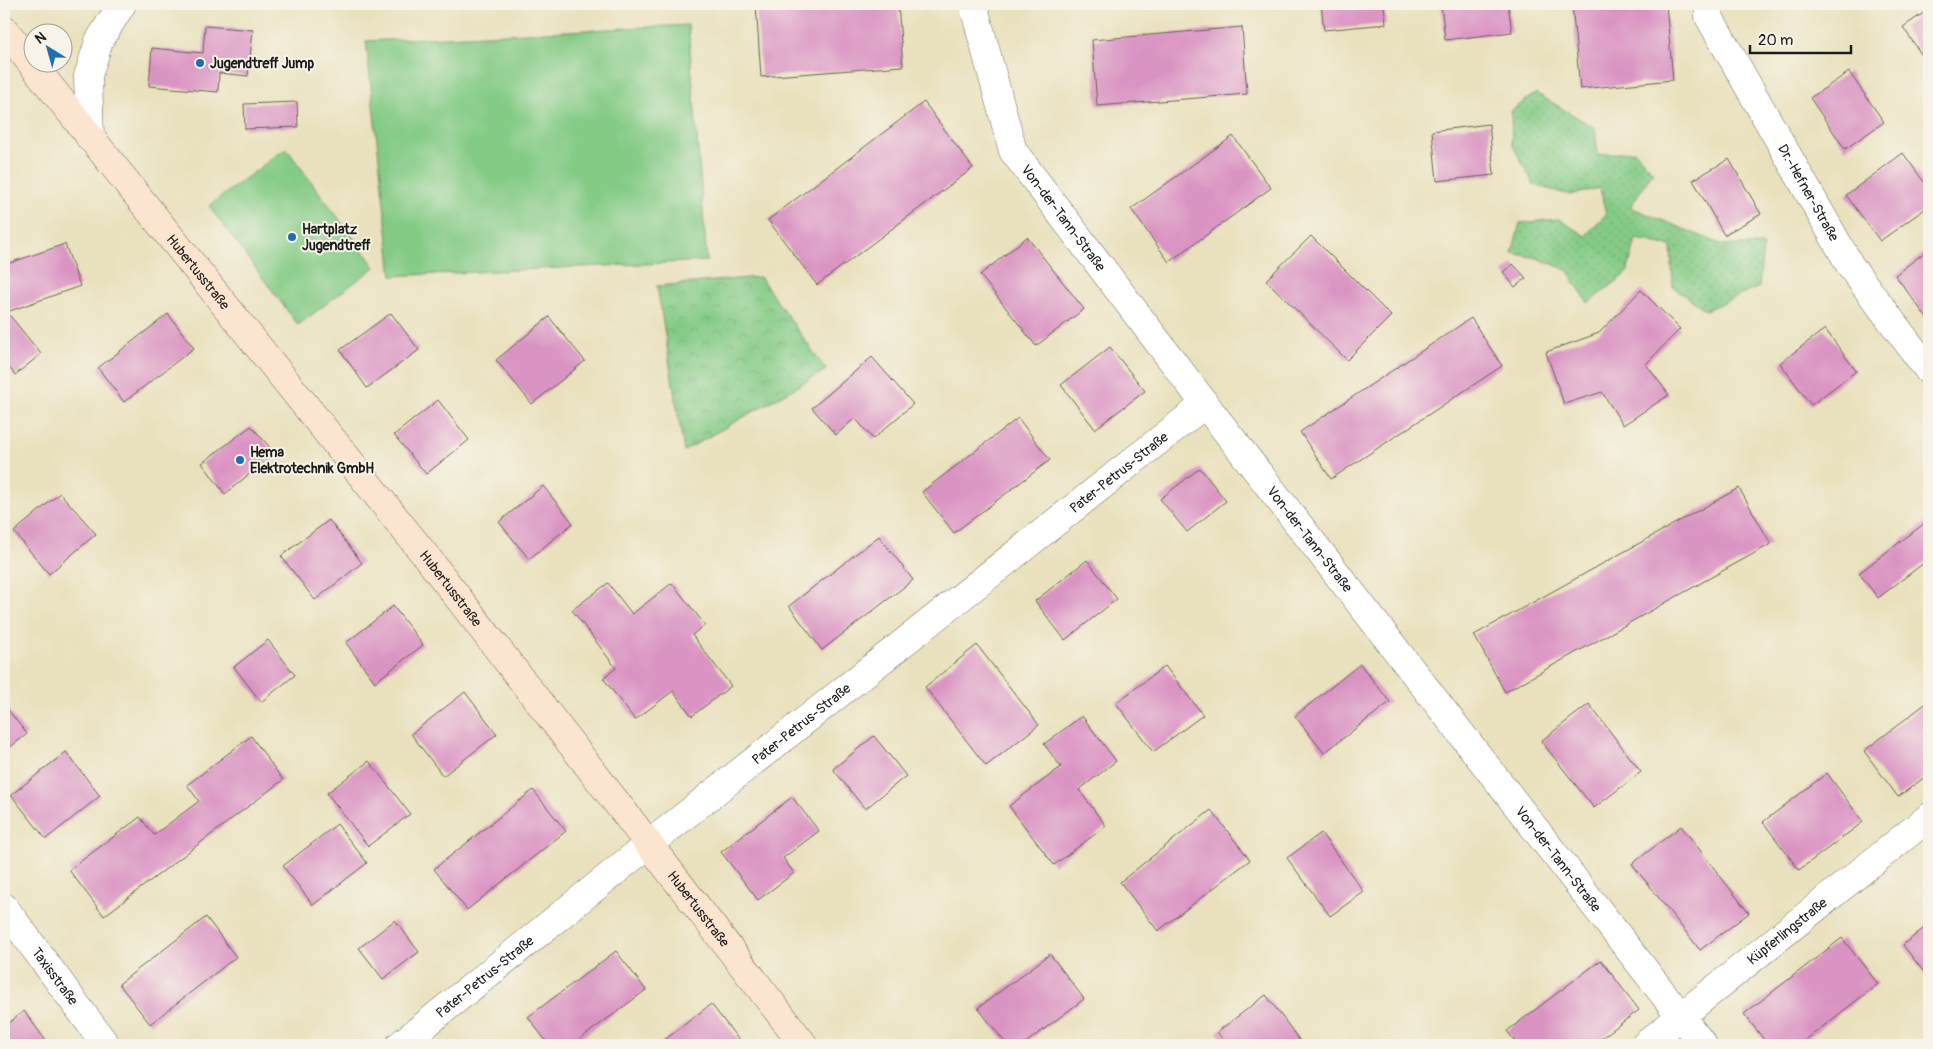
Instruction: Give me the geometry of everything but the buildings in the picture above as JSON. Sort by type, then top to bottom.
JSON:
[{"type":"main road","name":"Hubertusstraße","points":[[4,30],[429,560],[804,1045]]},
{"type":"street","points":[[90,138],[88,76],[99,41],[122,4]]},
{"type":"street","name":"Von-der-Tann-Straße","points":[[973,4],[1013,151],[1205,404],[1702,1045]]},
{"type":"street","name":"Dr.-Hefner-Straße","points":[[1708,4],[1710,17],[1851,268],[1929,371]]},
{"type":"street","name":"Pater-Petrus-Straße","points":[[400,1045],[1205,404]]},
{"type":"street","name":"Küpferlingstraße","points":[[1645,1045],[1929,817]]},
{"type":"street","name":"Taxisstraße","points":[[4,907],[106,1045]]},
{"type":"green space","points":[[688,25],[707,261],[392,276],[366,41]]},
{"type":"green space","points":[[1536,93],[1595,128],[1598,155],[1635,151],[1653,172],[1630,207],[1723,245],[1763,245],[1759,287],[1706,310],[1673,287],[1671,246],[1636,239],[1627,273],[1588,303],[1567,270],[1537,258],[1512,253],[1520,223],[1559,219],[1585,236],[1606,214],[1600,188],[1570,195],[1534,185],[1512,144],[1511,111]]},
{"type":"green space","name":"Hartplatz Jugendtreff","points":[[286,148],[375,267],[298,325],[209,206]]},
{"type":"green space","points":[[760,277],[826,370],[684,451],[657,286]]},
{"type":"place","name":"Jugendtreff Jump","points":[[200,63]]},
{"type":"place","name":"Hartplatz Jugendtreff","points":[[292,237]]},
{"type":"place","name":"Hema Elektrotechnik GmbH","points":[[240,460]]}]
